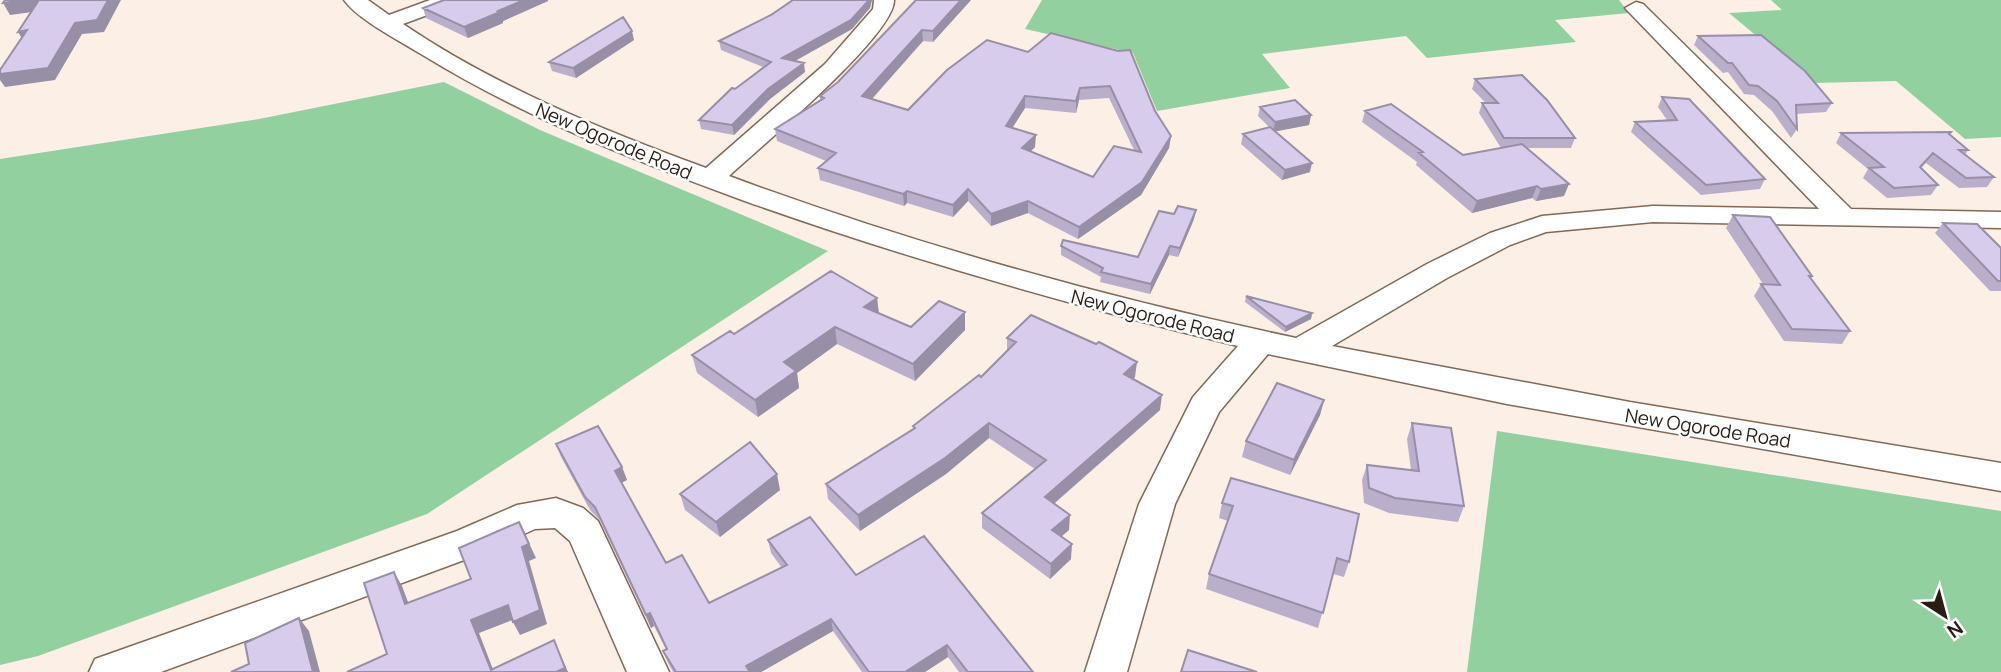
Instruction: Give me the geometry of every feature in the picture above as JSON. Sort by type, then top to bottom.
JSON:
[{"type":"street","name":"New Ogorode Road","points":[[354,0],[447,62],[545,114],[709,180],[905,248],[1259,343],[1524,397],[2001,477]]},
{"type":"street","points":[[386,23],[450,0]]},
{"type":"street","points":[[709,180],[833,69],[884,10],[884,0]]},
{"type":"street","points":[[1636,8],[1844,218]]},
{"type":"street","points":[[1298,351],[1437,271],[1500,239],[1542,224],[1653,214],[2001,220]]},
{"type":"street","points":[[1106,672],[1157,505],[1205,406],[1259,343]]},
{"type":"street","points":[[110,672],[470,542],[530,515],[556,513],[570,519],[585,532],[648,672]]},
{"type":"green space","points":[[1042,0],[1619,0],[1629,13],[1555,20],[1576,42],[1427,58],[1406,36],[1262,54],[1290,88],[1157,111],[1133,53],[1025,29]]},
{"type":"green space","points":[[1771,0],[2001,0],[2001,137],[1965,139],[1896,81],[1813,83],[1729,13],[1782,10]]},
{"type":"green space","points":[[444,82],[540,130],[828,251],[427,514],[38,656],[0,665],[0,159],[259,119]]},
{"type":"green space","points":[[1497,431],[2001,511],[2001,672],[1467,672]]},
{"type":"building","points":[[5,0],[26,0],[3,3]]},
{"type":"building","points":[[39,0],[108,0],[97,20],[75,23],[48,68],[0,74],[27,30],[18,32]]},
{"type":"building","points":[[444,0],[524,0],[464,27],[423,8]]},
{"type":"building","points":[[793,0],[869,0],[851,20],[782,58],[804,63],[768,89],[732,125],[699,120],[732,88],[735,89],[771,62],[719,41],[771,15]]},
{"type":"building","points":[[916,0],[961,0],[933,31],[922,30],[862,96],[908,110],[947,70],[987,40],[1028,52],[1051,33],[1118,51],[1130,50],[1155,111],[1171,136],[1142,182],[1079,227],[1028,201],[991,214],[968,189],[953,205],[907,191],[903,194],[818,168],[836,153],[775,129],[824,98],[820,96],[838,82]],"holes":[[[1110,86],[1141,152],[1114,146],[1093,177],[1022,148],[1036,135],[1006,126],[1025,96],[1076,101],[1080,88]]]},
{"type":"building","points":[[623,17],[632,31],[573,68],[549,62]]},
{"type":"building","points":[[1761,35],[1805,71],[1832,103],[1796,105],[1797,129],[1777,101],[1758,86],[1749,85],[1732,63],[1728,63],[1698,36]]},
{"type":"building","points":[[1522,75],[1547,100],[1575,138],[1504,138],[1482,103],[1498,103],[1475,79]]},
{"type":"building","points":[[1662,97],[1689,99],[1765,179],[1706,185],[1635,122],[1677,120]]},
{"type":"building","points":[[1295,100],[1311,115],[1275,122],[1260,107]]},
{"type":"building","points":[[1391,104],[1463,155],[1522,144],[1569,184],[1541,189],[1537,186],[1477,201],[1419,153],[1423,152],[1365,111]]},
{"type":"building","points":[[1270,127],[1312,163],[1285,170],[1243,134]]},
{"type":"building","points":[[1951,132],[1949,134],[1968,150],[1959,150],[1994,177],[1966,178],[1933,153],[1920,167],[1938,185],[1894,188],[1869,168],[1884,167],[1841,133]]},
{"type":"building","points":[[1178,206],[1196,210],[1180,248],[1170,246],[1151,284],[1101,272],[1103,268],[1061,246],[1063,240],[1138,257],[1159,211],[1174,214]]},
{"type":"building","points":[[1733,215],[1770,217],[1850,331],[1792,329],[1761,284],[1780,285]]},
{"type":"building","points":[[1943,223],[1977,224],[2001,248],[2001,281],[1998,281]]},
{"type":"building","points":[[831,271],[877,298],[864,307],[911,327],[939,301],[965,312],[913,364],[835,327],[784,362],[796,371],[755,400],[692,355],[730,331],[734,334]]},
{"type":"building","points":[[1246,296],[1312,313],[1286,327]]},
{"type":"building","points":[[1031,315],[1096,344],[1099,342],[1137,362],[1124,374],[1162,395],[1045,497],[1070,515],[1052,530],[1072,544],[1051,564],[982,513],[1046,460],[989,423],[945,458],[858,515],[826,484],[915,428],[913,426],[979,375],[981,377],[1016,342],[1007,338]]},
{"type":"building","points":[[1277,383],[1324,400],[1294,460],[1246,441]]},
{"type":"building","points":[[1412,423],[1451,428],[1464,506],[1395,498],[1369,488],[1367,465],[1419,471]]},
{"type":"building","points":[[598,426],[622,467],[615,471],[666,563],[682,555],[709,603],[787,565],[768,540],[810,517],[856,575],[924,536],[1033,672],[968,672],[947,645],[905,672],[869,672],[831,619],[746,666],[750,672],[676,672],[663,651],[667,649],[650,613],[646,615],[595,507],[585,497],[556,444]]},
{"type":"building","points":[[750,442],[777,474],[716,522],[680,494]]},
{"type":"building","points":[[1231,478],[1359,514],[1349,562],[1337,558],[1323,613],[1209,574],[1233,506],[1222,503]]},
{"type":"building","points":[[519,522],[529,544],[522,547],[540,610],[513,622],[508,605],[471,620],[491,670],[554,640],[565,668],[556,672],[347,672],[387,654],[364,583],[394,572],[405,604],[471,579],[459,548]]},
{"type":"building","points":[[299,618],[313,672],[231,672],[249,664],[245,643]]},
{"type":"building","points":[[1188,650],[1257,672],[1181,672]]}]
